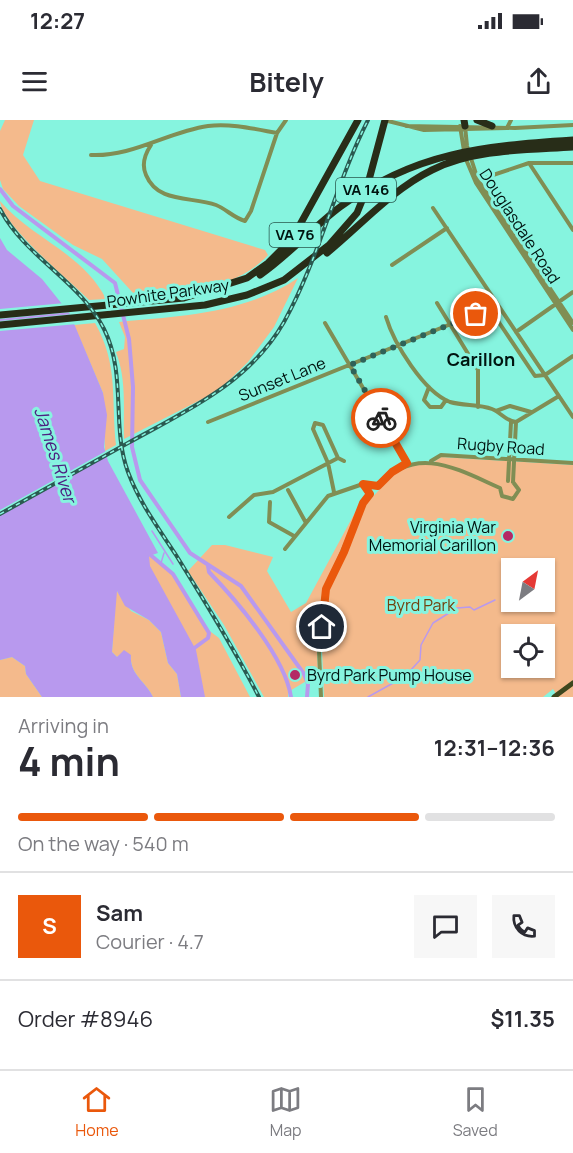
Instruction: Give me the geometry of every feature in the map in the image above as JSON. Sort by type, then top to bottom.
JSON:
[{"type":"highway","name":"Powhite Parkway","points":[[0,315],[184,298],[232,285],[246,278],[284,249],[305,220],[358,120]]},
{"type":"highway","name":"Powhite Parkway","points":[[0,326],[142,312],[228,300],[284,280],[340,234],[362,202],[384,120]]},
{"type":"highway","points":[[477,120],[492,126]]},
{"type":"highway","name":"VA 146","points":[[184,298],[228,290],[260,275],[338,209],[401,170],[455,153],[573,140]]},
{"type":"highway","name":"VA 146","points":[[284,280],[309,267],[400,191],[432,170],[483,155],[573,147]]},
{"type":"main road","points":[[554,697],[573,683]]},
{"type":"street","points":[[151,145],[144,156],[145,173],[156,190],[173,198],[215,205],[245,221],[251,211],[277,133],[286,120]]},
{"type":"street","points":[[384,120],[406,126],[462,125],[507,128]]},
{"type":"street","points":[[507,128],[511,120]]},
{"type":"street","points":[[462,125],[507,128],[573,125]]},
{"type":"street","name":"Douglasdale Road","points":[[462,125],[471,169],[573,330]]},
{"type":"street","points":[[91,155],[114,155],[210,126],[245,127],[277,133]]},
{"type":"street","points":[[137,148],[144,156]]},
{"type":"street","points":[[477,180],[529,163],[573,162]]},
{"type":"street","points":[[529,163],[573,230]]},
{"type":"street","points":[[434,208],[573,417]]},
{"type":"street","points":[[392,265],[447,228]]},
{"type":"street","points":[[516,332],[573,292]]},
{"type":"street","points":[[436,303],[478,370],[478,406]]},
{"type":"street","name":"Douglasdale Road","points":[[557,303],[573,323]]},
{"type":"street","points":[[498,305],[496,317],[535,375],[545,375],[573,356]]},
{"type":"street","name":"Sunset Lane","points":[[208,422],[498,305]]},
{"type":"street","points":[[386,317],[415,371],[429,387],[446,400],[496,411],[513,422]]},
{"type":"street","points":[[325,323],[407,463]]},
{"type":"street","points":[[429,387],[424,400],[430,407],[441,406],[446,400]]},
{"type":"street","points":[[513,422],[559,396]]},
{"type":"street","points":[[496,411],[502,407],[517,406],[531,412]]},
{"type":"street","points":[[500,488],[502,496],[513,499],[519,490],[511,481],[513,422]]},
{"type":"street","points":[[334,492],[328,463],[313,429],[315,423],[323,425],[338,458],[344,461]]},
{"type":"street","name":"Rugby Road","points":[[430,462],[441,455],[573,463]]},
{"type":"street","points":[[229,517],[250,497],[273,492],[338,458]]},
{"type":"street","points":[[285,549],[325,499],[334,492],[363,484],[378,486],[392,472],[407,463],[430,462],[500,488]]},
{"type":"street","points":[[500,488],[511,481]]},
{"type":"street","points":[[321,697],[320,650],[324,594],[363,503],[370,494],[363,484]]},
{"type":"street","points":[[288,490],[306,523]]},
{"type":"street","points":[[270,502],[268,518],[270,523],[294,536]]},
{"type":"green space","points":[[5,120],[34,120],[23,155],[40,181],[265,250],[268,255],[255,267],[239,276],[206,288],[169,293],[134,294],[102,259],[73,245],[19,206],[3,189],[0,180],[0,131]]},
{"type":"green space","points":[[0,201],[26,225],[84,269],[106,299],[89,300],[24,238],[12,224]]},
{"type":"green space","points":[[298,278],[274,327],[248,362],[218,391],[124,439],[122,374],[116,352],[124,349],[125,337],[119,322],[188,315],[234,306],[278,290]]},
{"type":"green space","points":[[95,323],[108,353],[113,383],[116,445],[105,451],[103,393],[74,325]]},
{"type":"green space","name":"Byrd Park","points":[[441,457],[573,465],[573,697],[558,697],[553,689],[543,697],[324,697],[322,649],[328,592],[367,503],[392,476],[407,466],[431,464]]},
{"type":"green space","points":[[365,494],[322,593],[317,648],[318,674],[288,692],[288,697],[264,697],[224,625],[188,571],[212,545],[225,545],[273,557],[267,571],[291,612],[306,603]]},
{"type":"green space","points":[[145,550],[174,575],[207,629],[219,638],[250,697],[205,697],[151,574]]},
{"type":"green space","points":[[116,590],[131,611],[149,620],[161,632],[168,663],[177,674],[181,697],[153,697],[135,673],[131,655],[121,654],[117,657],[112,652]]},
{"type":"green space","points":[[12,657],[25,666],[26,674],[42,697],[0,697],[0,660]]},
{"type":"water","name":"James River","points":[[0,238],[7,250],[42,279],[70,314],[103,393],[107,415],[104,447],[108,461],[158,553],[149,556],[150,566],[196,650],[205,697],[181,697],[177,674],[168,663],[161,632],[149,620],[125,606],[117,591],[112,652],[117,657],[124,650],[131,655],[135,673],[153,697],[42,697],[26,674],[25,666],[12,657],[0,660]]},
{"type":"pier","points":[[65,303],[72,312],[0,319],[0,309]]},
{"type":"pier","points":[[73,314],[77,324],[0,331],[0,321]]},
{"type":"pier","points":[[108,450],[109,455],[0,516],[0,510]]},
{"type":"waterway","points":[[0,189],[13,206],[115,283],[129,339],[133,387],[132,447],[140,480],[190,553],[241,586],[304,674],[308,684],[307,697]]},
{"type":"waterway","points":[[152,531],[173,564]]},
{"type":"waterway","points":[[147,552],[173,574],[209,633],[208,638],[193,649]]},
{"type":"waterway","points":[[161,563],[164,553]]},
{"type":"waterway","points":[[208,566],[209,572],[246,614],[270,648],[287,681],[291,697]]},
{"type":"waterway","points":[[368,697],[395,682],[401,683],[410,674],[420,660],[421,645],[433,623],[457,608],[470,607],[474,610],[495,600]]},
{"type":"waterway","points":[[410,674],[419,672],[437,674],[445,671],[450,673]]},
{"type":"railway","points":[[0,514],[194,407],[235,379],[253,362],[270,343],[296,298],[368,120]]},
{"type":"railway","points":[[0,209],[23,241],[81,297],[94,312],[104,329],[115,364],[120,437],[128,472],[150,515],[219,625],[259,697]]},
{"type":"way so far","points":[[381,418],[350,365],[476,314]]},
{"type":"place","name":"Virginia War Memorial Carillon","points":[[508,536]]},
{"type":"place","name":"Byrd Park Pump House","points":[[295,675]]},
{"type":"district","name":"Carillon","points":[[481,360]]},
{"type":"route","points":[[322,627],[324,594],[344,552],[363,503],[370,494],[363,484],[378,486],[392,472],[407,463],[381,418]]}]
